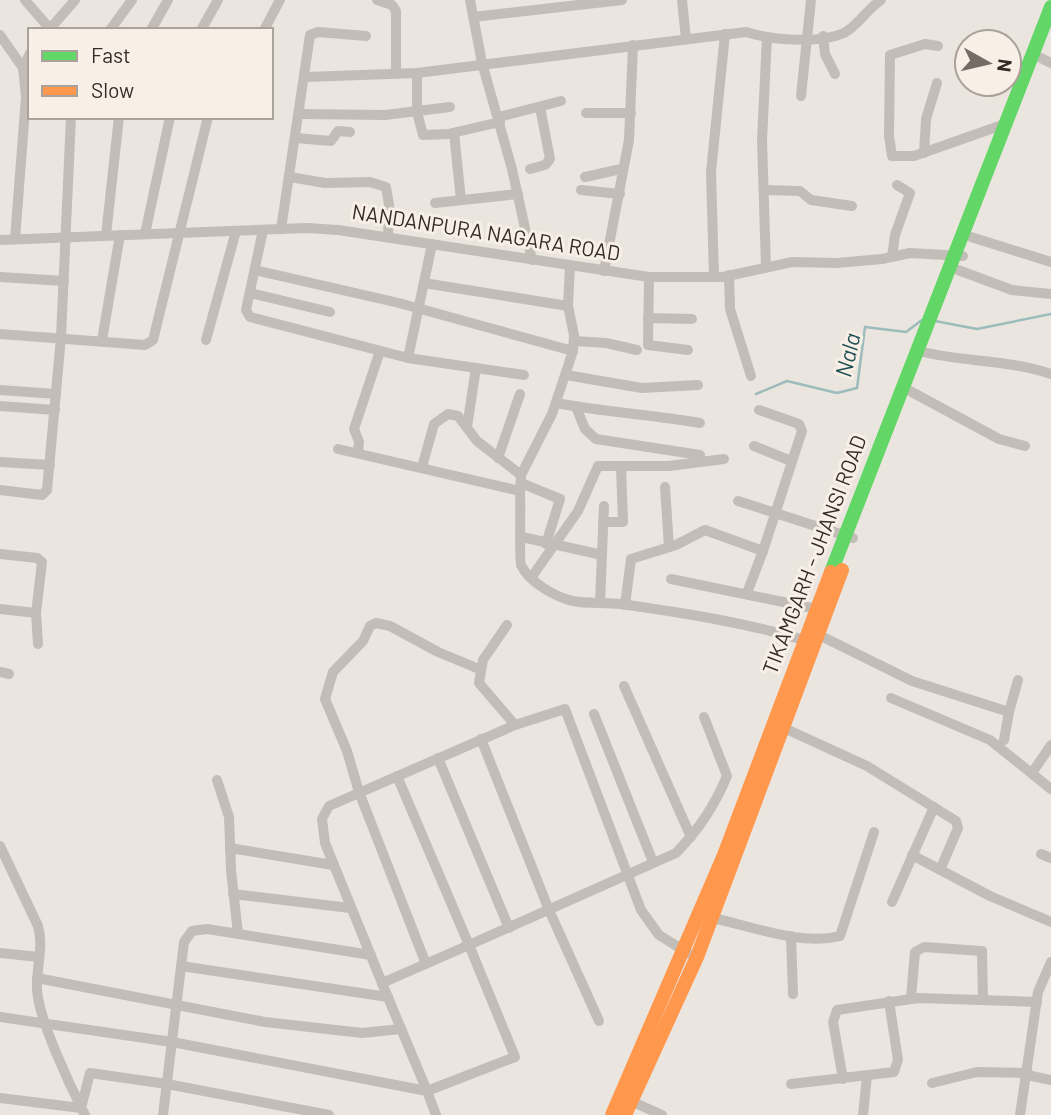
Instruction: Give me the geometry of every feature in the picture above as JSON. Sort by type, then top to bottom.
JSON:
[{"type":"street","points":[[25,0],[48,28]]},
{"type":"street","points":[[50,28],[75,0]]},
{"type":"street","points":[[111,28],[132,0]]},
{"type":"street","points":[[152,28],[168,0]]},
{"type":"street","points":[[202,28],[218,0]]},
{"type":"street","points":[[265,28],[280,0]]},
{"type":"street","points":[[377,0],[392,5],[396,11],[396,74]]},
{"type":"street","points":[[470,0],[482,63],[518,194],[532,261]]},
{"type":"street","points":[[473,18],[622,0]]},
{"type":"street","points":[[682,0],[686,39]]},
{"type":"street","points":[[801,96],[811,0]]},
{"type":"street","points":[[306,77],[417,73],[746,32],[767,37],[809,39],[845,32],[881,0]]},
{"type":"street","points":[[662,1115],[628,1108],[691,954],[712,918],[783,728],[849,536],[923,352],[936,310],[971,237],[1003,142],[1005,124],[1051,7]]},
{"type":"street","points":[[281,229],[306,77],[309,41],[313,33],[366,36]]},
{"type":"street","points":[[959,260],[1003,142],[1046,61],[1051,33]]},
{"type":"street","points":[[0,34],[23,68],[26,97],[15,239]]},
{"type":"street","points":[[714,277],[711,172],[725,34]]},
{"type":"street","points":[[823,36],[825,54],[835,74]]},
{"type":"street","points":[[766,267],[762,110],[767,37]]},
{"type":"street","points":[[938,46],[925,44],[890,55],[892,156],[914,156],[1005,124]]},
{"type":"street","points":[[604,271],[620,194],[621,169],[629,140],[633,45]]},
{"type":"street","points":[[23,68],[28,57]]},
{"type":"street","points":[[417,73],[417,112],[423,135],[454,133],[561,101]]},
{"type":"street","points":[[924,153],[926,119],[937,83]]},
{"type":"street","points":[[300,114],[386,115],[450,107]]},
{"type":"street","points":[[530,169],[548,163],[550,159],[540,107]]},
{"type":"street","points":[[586,113],[631,113]]},
{"type":"street","points":[[0,490],[45,494],[61,337],[71,119]]},
{"type":"street","points":[[106,235],[119,119]]},
{"type":"street","points":[[145,234],[170,119]]},
{"type":"street","points":[[0,334],[145,345],[153,341],[207,119]]},
{"type":"street","points":[[296,138],[331,141],[338,131],[350,132]]},
{"type":"street","points":[[454,133],[461,200]]},
{"type":"street","points":[[585,177],[621,169]]},
{"type":"street","points":[[290,177],[325,183],[370,182],[386,187],[389,205],[387,237]]},
{"type":"street","points":[[892,257],[895,235],[910,193],[897,186]]},
{"type":"street","points":[[581,190],[620,194]]},
{"type":"street","points":[[764,190],[800,191],[811,200],[852,206]]},
{"type":"street","points":[[435,203],[518,194]]},
{"type":"street","name":"NANDANPURA NAGARA ROAD","points":[[0,240],[281,229],[338,230],[649,277],[714,277],[792,262],[837,263],[910,253],[959,260],[1012,290],[1051,294]]},
{"type":"street","points":[[263,230],[246,310],[250,317],[408,358],[524,374]]},
{"type":"street","points":[[206,340],[236,231]]},
{"type":"street","points":[[102,340],[120,235]]},
{"type":"street","points":[[971,237],[1051,262]]},
{"type":"street","points":[[408,358],[432,244]]},
{"type":"street","points":[[570,266],[568,306],[573,346],[556,403],[521,483],[522,537],[519,561],[531,578],[550,592],[573,601],[625,605],[814,640],[912,681],[1009,712]]},
{"type":"street","points":[[255,270],[573,346],[606,343],[637,350]]},
{"type":"street","points":[[730,275],[730,309],[751,376]]},
{"type":"street","points":[[0,277],[64,281]]},
{"type":"street","points":[[649,277],[648,345],[688,349]]},
{"type":"street","points":[[424,283],[568,306]]},
{"type":"street","points":[[250,293],[330,312]]},
{"type":"street","points":[[648,318],[692,319]]},
{"type":"street","name":"TIKAMGARH - JHANSI ROAD","points":[[612,1115],[691,954],[814,640],[817,609],[849,536],[928,332]]},
{"type":"street","points":[[358,452],[359,442],[354,429],[380,351]]},
{"type":"street","points":[[923,352],[954,359],[1028,366],[1051,374]]},
{"type":"street","points":[[467,427],[477,368]]},
{"type":"street","points":[[566,375],[642,388],[698,386]]},
{"type":"street","points":[[0,390],[56,394]]},
{"type":"street","points":[[908,390],[999,439],[1025,446]]},
{"type":"street","points":[[498,458],[520,394]]},
{"type":"street","points":[[556,403],[700,423]]},
{"type":"street","points":[[0,406],[55,410]]},
{"type":"street","points":[[576,407],[585,429],[596,439],[700,455]]},
{"type":"street","points":[[747,593],[802,434],[801,426],[759,410]]},
{"type":"street","points":[[422,467],[434,424],[443,415],[458,416],[521,483]]},
{"type":"street","points":[[754,446],[791,461]]},
{"type":"street","points":[[338,449],[422,467],[521,483],[560,499],[551,545]]},
{"type":"street","points":[[531,578],[551,545],[585,499],[596,467],[669,466],[724,459]]},
{"type":"street","points":[[0,462],[50,465]]},
{"type":"street","points":[[603,522],[623,522],[621,466]]},
{"type":"street","points":[[665,487],[669,547]]},
{"type":"street","points":[[738,500],[849,536]]},
{"type":"street","points":[[600,602],[604,506]]},
{"type":"street","points":[[625,605],[631,559],[669,547],[705,530],[763,551]]},
{"type":"street","points":[[522,537],[602,555]]},
{"type":"street","points":[[0,554],[40,560],[36,613],[38,644]]},
{"type":"street","points":[[671,579],[817,609]]},
{"type":"street","points":[[0,609],[36,613]]},
{"type":"street","points":[[508,625],[479,669],[479,683],[514,725]]},
{"type":"street","points":[[426,964],[325,699],[333,672],[357,649],[370,626],[390,626],[438,652],[479,669]]},
{"type":"street","points":[[1004,740],[1018,680]]},
{"type":"street","points":[[624,686],[691,837]]},
{"type":"street","points":[[891,698],[990,740],[1051,789]]},
{"type":"street","points":[[436,1115],[325,843],[322,818],[329,806],[514,725],[565,709],[649,923],[659,935],[691,954]]},
{"type":"street","points":[[594,714],[653,862]]},
{"type":"street","points":[[382,983],[676,853],[715,804],[727,776],[704,717]]},
{"type":"street","points":[[783,728],[867,766],[958,824],[940,870]]},
{"type":"street","points":[[481,739],[549,910],[598,1021]]},
{"type":"street","points":[[1032,773],[1051,745]]},
{"type":"street","points":[[438,758],[509,928]]},
{"type":"street","points":[[0,1017],[172,1042],[427,1091],[515,1057],[397,776]]},
{"type":"street","points":[[217,780],[229,817],[238,934]]},
{"type":"street","points":[[892,902],[934,807]]},
{"type":"street","points":[[712,918],[791,936],[828,938],[842,934],[874,832]]},
{"type":"street","points":[[0,846],[38,926],[41,937],[37,978],[45,1025],[83,1111]]},
{"type":"street","points":[[230,848],[333,865]]},
{"type":"street","points":[[912,855],[1051,922]]},
{"type":"street","points":[[233,894],[350,908]]},
{"type":"street","points":[[163,1115],[184,942],[192,931],[207,929],[371,956]]},
{"type":"street","points":[[791,936],[793,994]]},
{"type":"street","points":[[911,998],[915,952],[924,947],[982,951],[983,1000]]},
{"type":"street","points":[[0,953],[39,957]]},
{"type":"street","points":[[1020,1115],[1040,983],[1051,962]]},
{"type":"street","points":[[181,966],[388,997]]},
{"type":"street","points":[[37,978],[319,1029],[362,1033],[401,1029]]},
{"type":"street","points":[[843,1079],[834,1012],[911,998],[1037,1002]]},
{"type":"street","points":[[791,1084],[894,1072],[898,1066],[889,1001]]},
{"type":"street","points":[[65,1068],[167,1084],[329,1115]]},
{"type":"street","points":[[932,1083],[977,1072],[1027,1074],[1051,1080]]},
{"type":"street","points":[[83,1111],[90,1073]]},
{"type":"street","points":[[863,1115],[867,1076]]},
{"type":"street","points":[[0,1098],[83,1111]]},
{"type":"waterway","name":"Nala","points":[[935,321],[977,329],[1051,314]]},
{"type":"waterway","name":"Nala","points":[[756,394],[787,381],[837,393],[857,388],[865,327],[906,332],[922,320]]},
{"type":"traffic: fast","points":[[831,572],[1051,7]]},
{"type":"traffic: slow","points":[[625,1115],[697,957],[842,570]]},
{"type":"traffic: slow","points":[[612,1115],[724,855],[831,572]]}]
